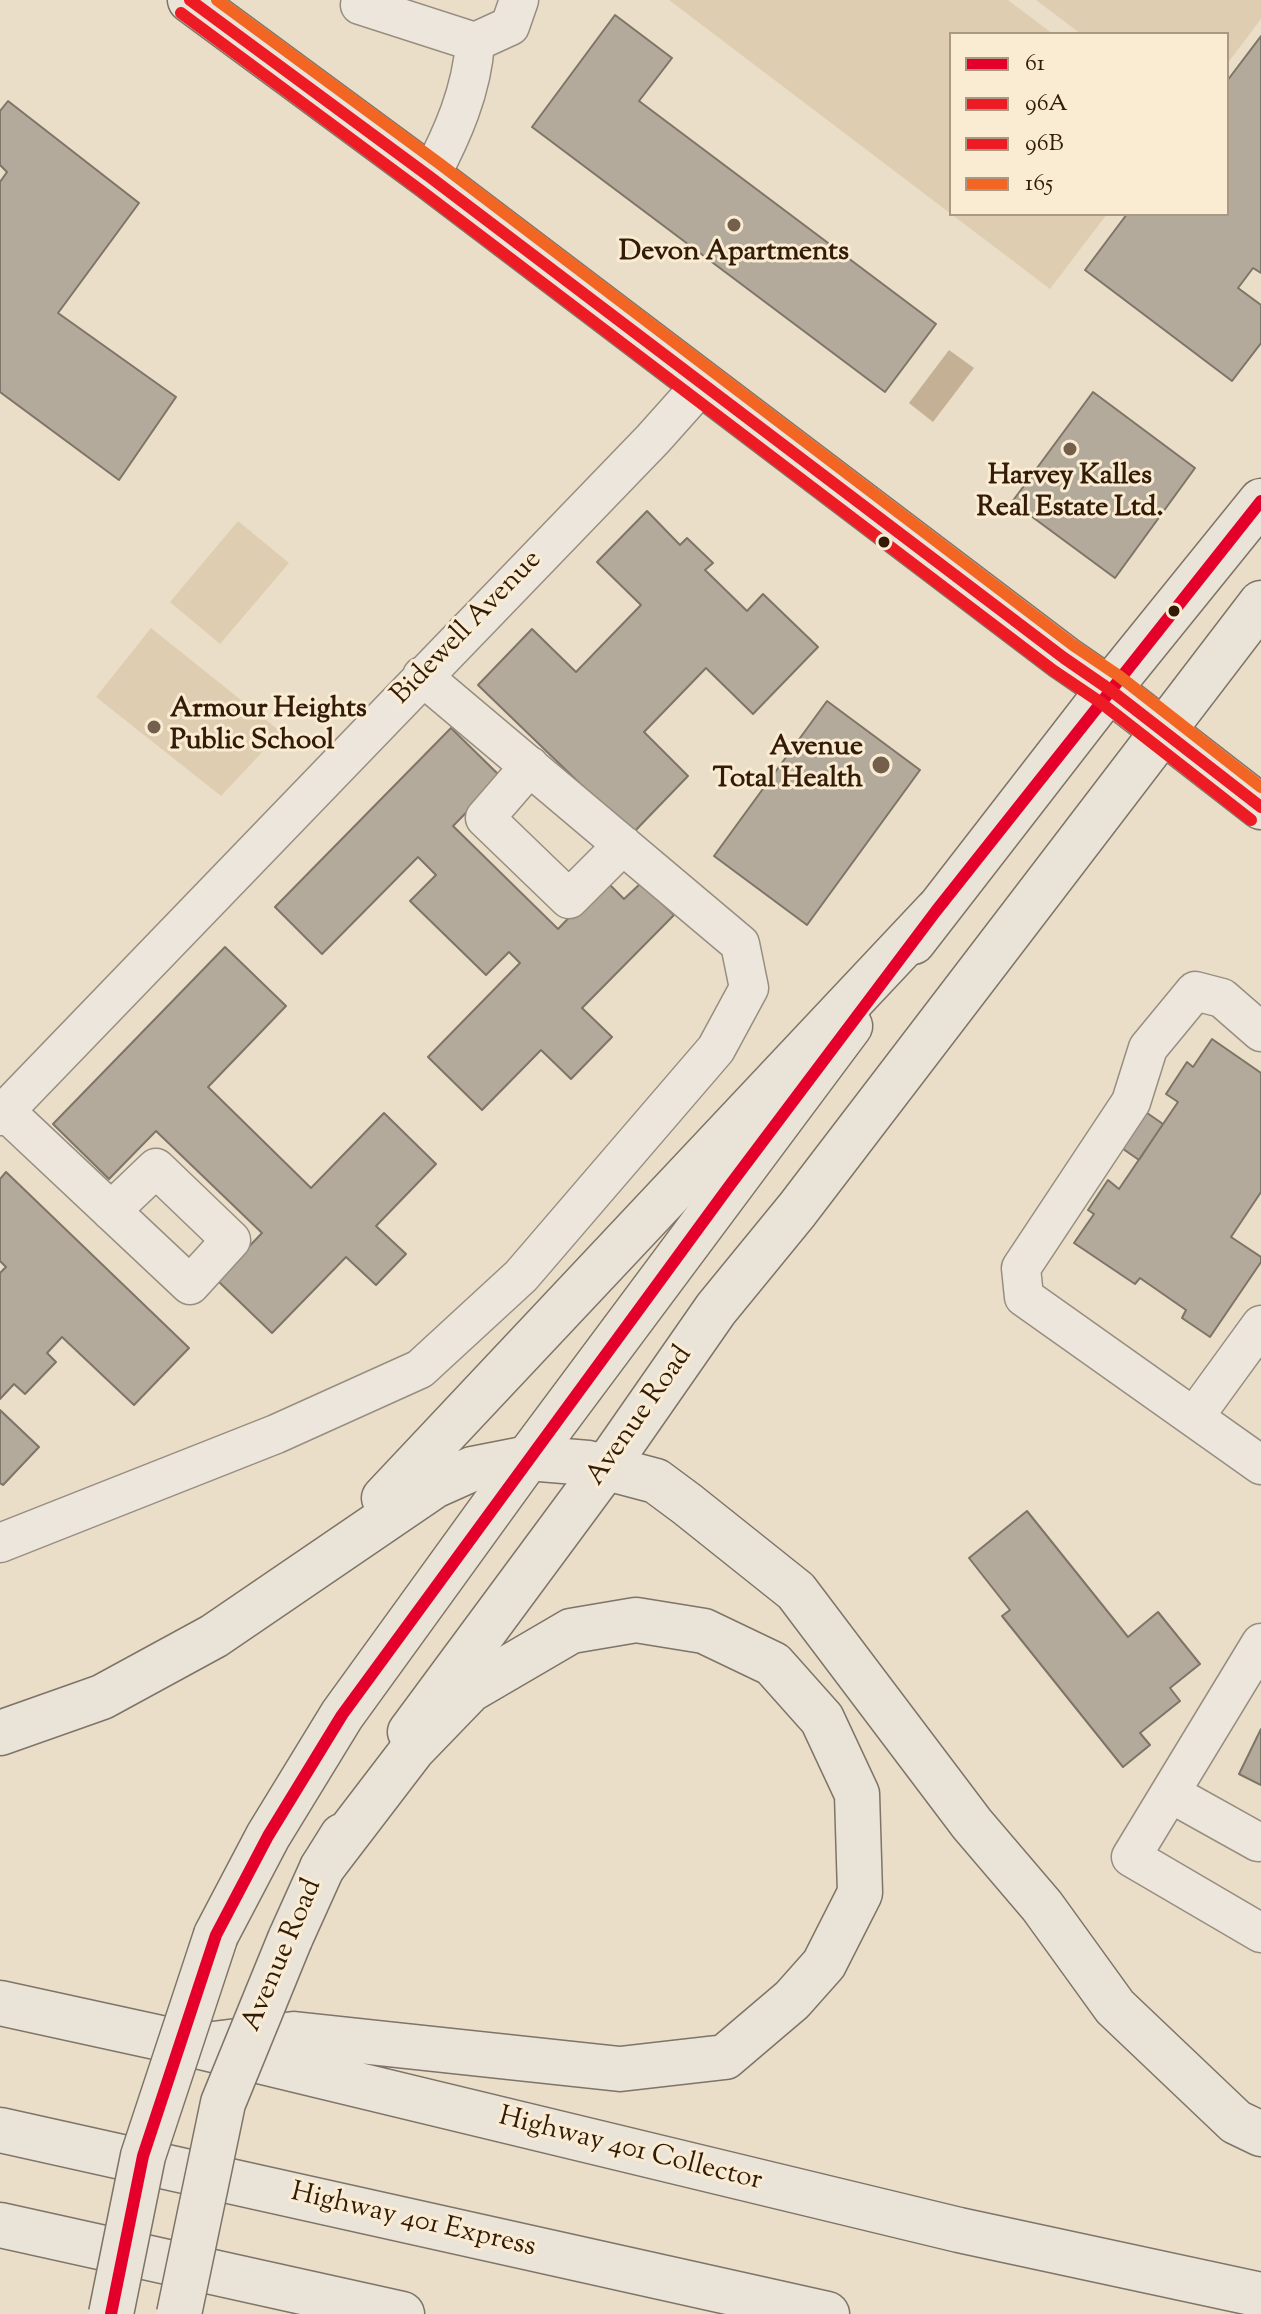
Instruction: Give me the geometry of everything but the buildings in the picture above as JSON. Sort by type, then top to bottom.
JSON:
[{"type":"main road","points":[[190,0],[430,177],[1261,807]]},
{"type":"main road","points":[[111,2314],[143,2156],[216,1935],[268,1836],[342,1715],[528,1458],[936,911],[1261,501]]},
{"type":"main road","name":"Avenue Road","points":[[179,2314],[223,2103],[322,1868],[377,1778],[606,1467],[716,1309],[797,1210],[1261,603]]},
{"type":"main road","points":[[328,1556],[936,911]]},
{"type":"main road","points":[[0,1733],[102,1697],[214,1636],[434,1486],[472,1469],[528,1458],[588,1463],[656,1481],[796,1591],[972,1824],[1042,1906],[1115,2007],[1236,2122],[1261,2134]]},
{"type":"main road","points":[[197,2046],[294,2034],[620,2069],[725,2057],[792,2000],[824,1964],[853,1908],[860,1893],[857,1794],[822,1719],[773,1664],[704,1631],[636,1620],[571,1631],[470,1690],[413,1749],[322,1868]]},
{"type":"main road","name":"Highway 401 Collector","points":[[0,2003],[197,2046],[944,2226],[1261,2295]]},
{"type":"main road","name":"Highway 401 Express","points":[[0,2130],[827,2314]]},
{"type":"main road","points":[[0,2225],[402,2314]]},
{"type":"lane","points":[[360,5],[475,42],[510,26],[519,0]]},
{"type":"lane","points":[[430,177],[452,136],[473,68],[475,42]]},
{"type":"lane","name":"Bidewell Avenue","points":[[3,1113],[653,439],[703,383]]},
{"type":"lane","points":[[0,1543],[276,1434],[420,1369],[521,1276],[716,1049],[749,988],[740,944],[422,676]]},
{"type":"lane","points":[[530,766],[485,818],[569,899],[623,845]]},
{"type":"lane","points":[[1261,1032],[1222,998],[1195,991],[1148,1048],[1131,1102],[1021,1268],[1024,1297],[1261,1465]]},
{"type":"lane","points":[[3,1113],[111,1211]]},
{"type":"lane","points":[[1194,1417],[1261,1325]]},
{"type":"lane","points":[[1261,1643],[1131,1857],[1261,1933]]},
{"type":"lane","points":[[1170,1793],[1258,1842]]},
{"type":"shaded area","points":[[669,0],[1008,0],[1050,32],[949,32],[949,212]]},
{"type":"shaded area","points":[[1036,0],[1261,0],[1261,19],[1229,61],[1229,32],[1078,32]]},
{"type":"shaded area","points":[[954,216],[1105,216],[1050,289]]},
{"type":"shaded area","points":[[949,350],[974,368],[933,422],[909,403]]},
{"type":"shaded area","points":[[238,521],[289,563],[220,644],[170,602]]},
{"type":"shaded area","points":[[151,628],[281,732],[221,796],[96,697]]},
{"type":"transit line","name":"96A","points":[[190,0],[430,177],[1261,807]]},
{"type":"transit line","name":"165","points":[[217,0],[440,164],[1073,645],[1119,676],[1261,787]]},
{"type":"transit line","name":"96B","points":[[181,13],[420,190],[1054,671],[1100,702],[1251,820]]},
{"type":"transit line","name":"61","points":[[111,2314],[143,2156],[216,1935],[268,1836],[342,1715],[730,1185],[936,911],[1261,501]]},
{"type":"place","name":"Devon Apartments","points":[[734,225]]},
{"type":"place","name":"Harvey Kalles Real Estate Ltd.","points":[[1070,449]]},
{"type":"place","name":"Armour Heights Public School","points":[[154,727]]},
{"type":"place","name":"Avenue Total Health","points":[[881,765]]}]
